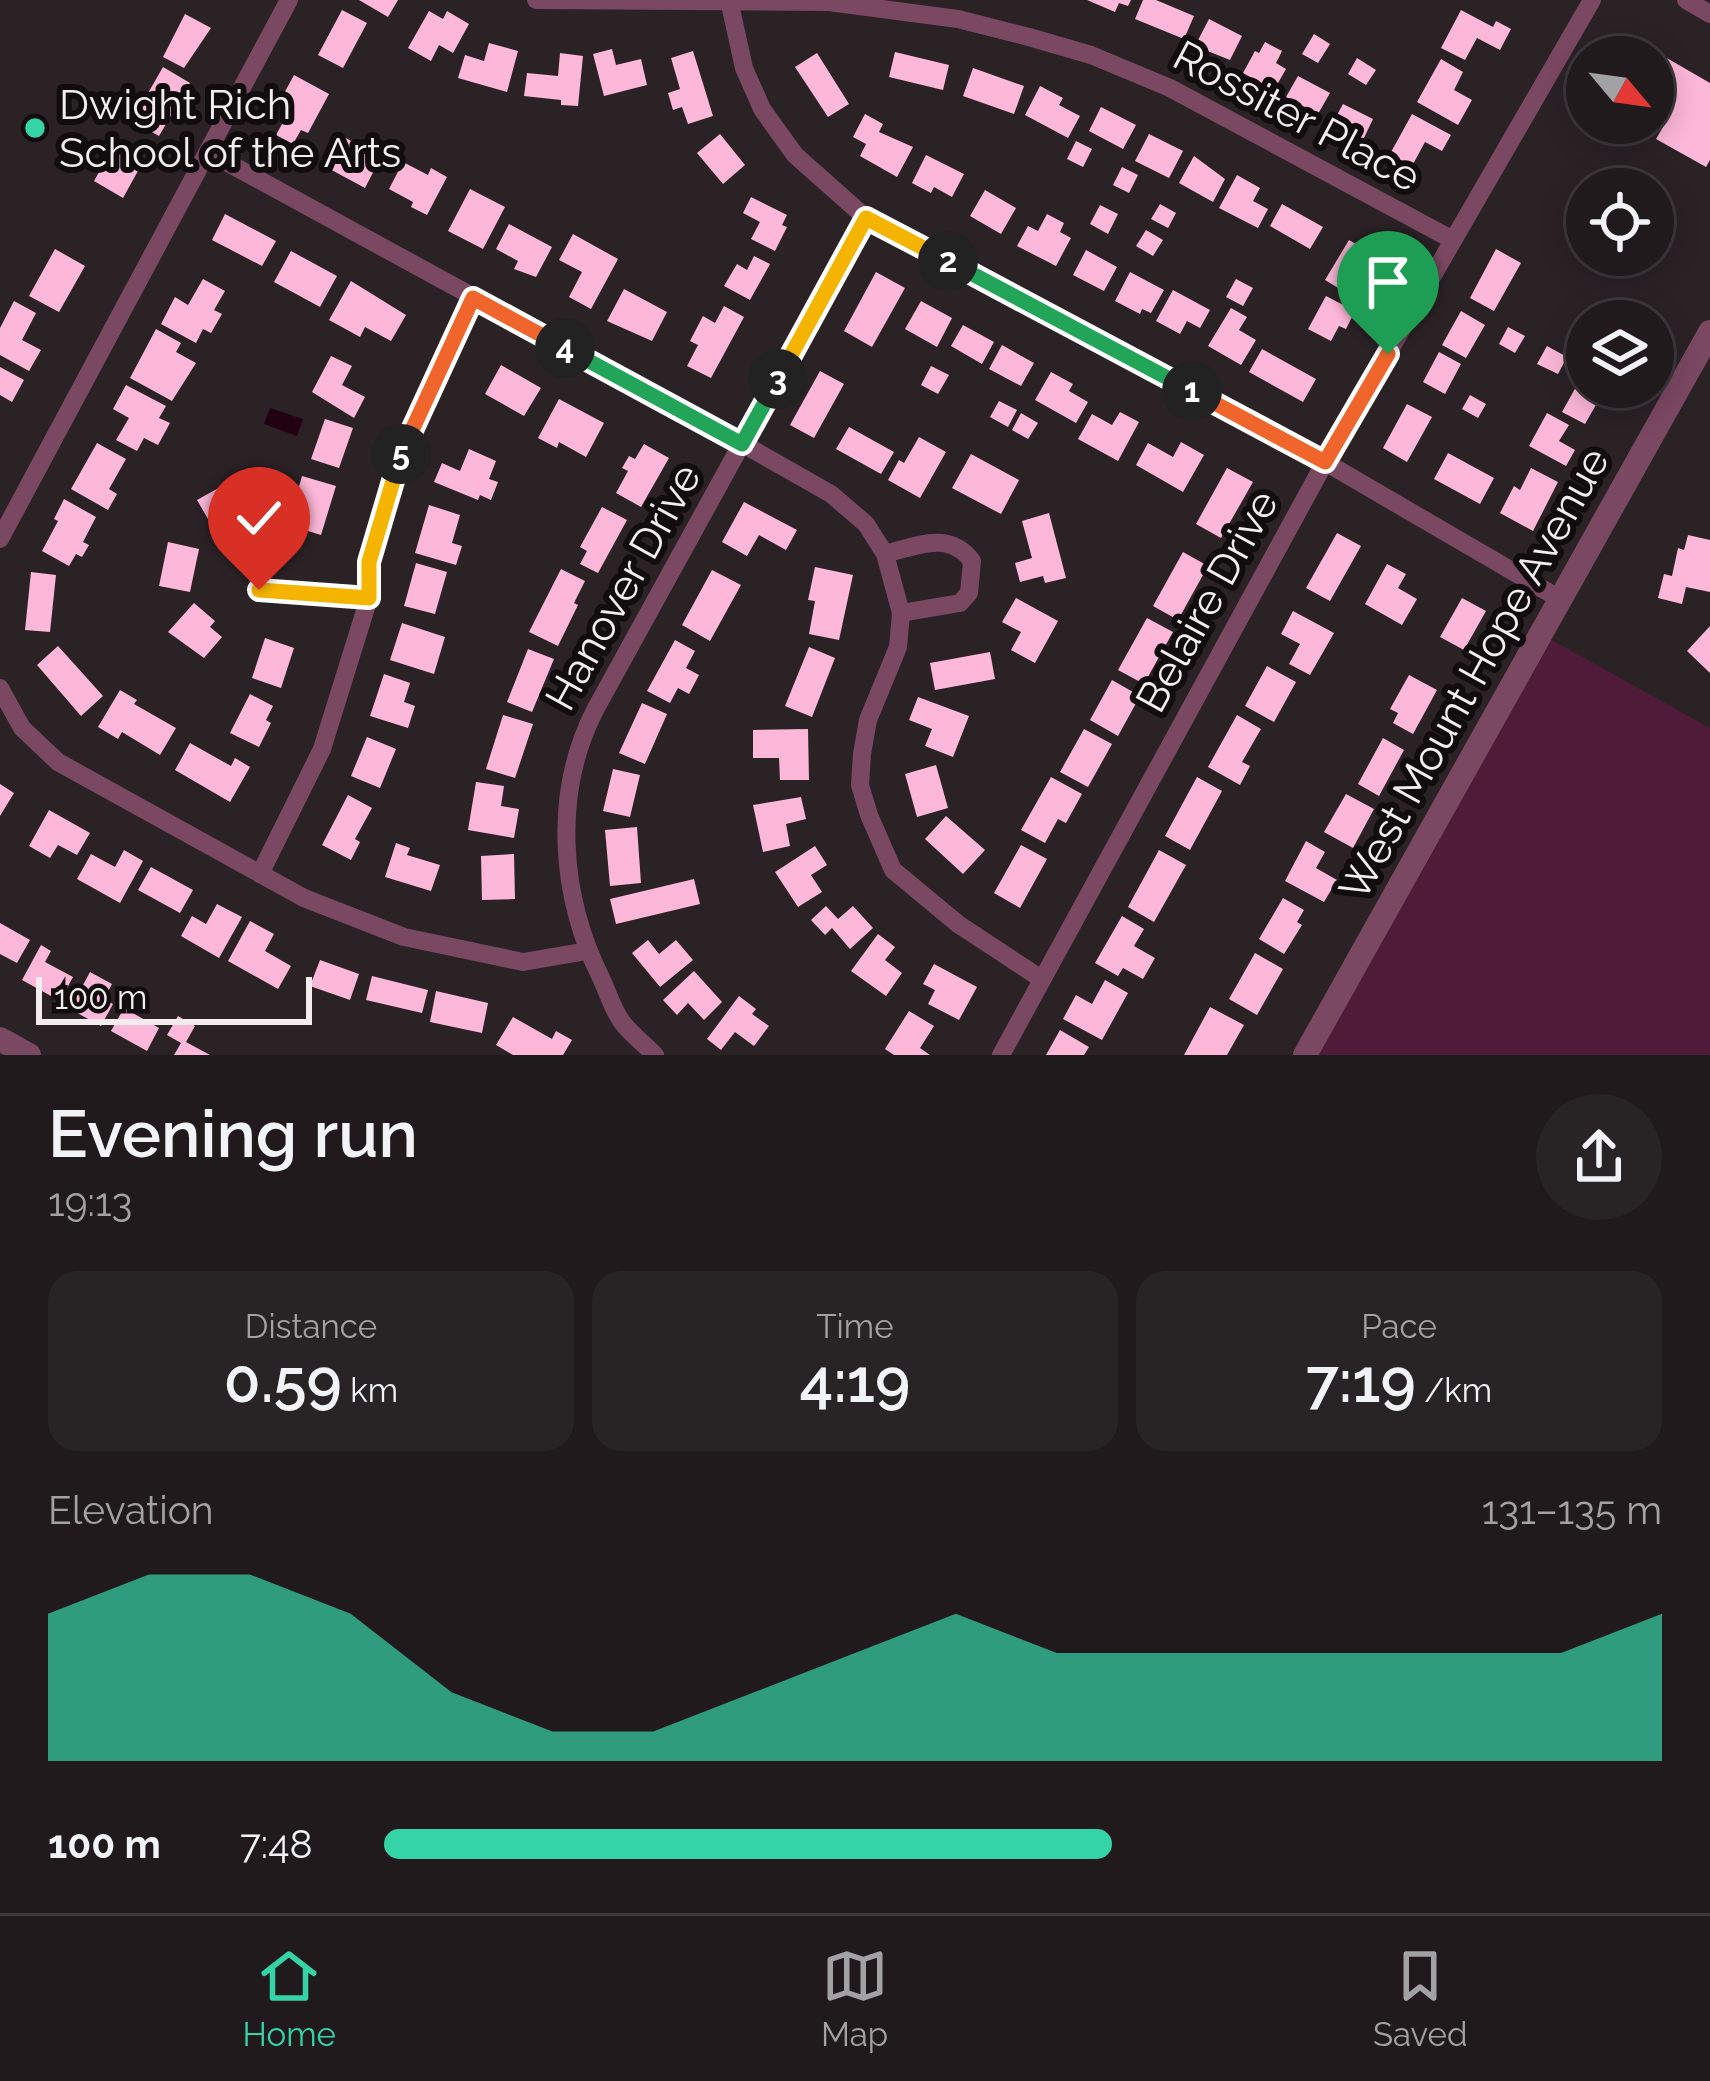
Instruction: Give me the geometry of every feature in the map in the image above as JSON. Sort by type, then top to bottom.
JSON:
[{"type":"street","points":[[0,539],[289,0]]},
{"type":"street","name":"Rossiter Place","points":[[536,0],[829,2],[958,19],[1091,55],[1201,104],[1453,240]]},
{"type":"street","points":[[729,0],[744,68],[761,109],[795,155],[866,218],[1325,462],[1560,599]]},
{"type":"street","name":"Belaire Drive","points":[[1001,1055],[1325,462],[1592,0]]},
{"type":"street","points":[[1687,0],[1710,14]]},
{"type":"street","points":[[208,152],[831,494],[866,524],[885,554],[901,613],[898,647],[868,720],[862,754],[860,785],[869,814],[893,870],[958,924],[1040,978]]},
{"type":"street","name":"Hanover Drive","points":[[655,1055],[620,1020],[586,951],[566,853],[571,772],[579,741],[866,218]]},
{"type":"street","points":[[260,874],[322,749],[369,598],[369,562],[392,474],[473,298]]},
{"type":"street","name":"West Mount Hope Avenue","points":[[1306,1055],[1710,332]]},
{"type":"street","points":[[885,554],[952,542],[972,561],[969,593],[960,603],[901,613]]},
{"type":"street","points":[[259,590],[369,598]]},
{"type":"street","points":[[0,688],[22,728],[58,762],[304,898],[404,937],[524,962],[586,951]]},
{"type":"street","points":[[0,1039],[29,1055]]},
{"type":"shaded area","points":[[270,408],[303,419],[297,436],[264,424]]},
{"type":"shaded area","points":[[1541,634],[1710,728],[1710,1055],[1304,1055]]},
{"type":"building","points":[[359,0],[398,0],[388,17]]},
{"type":"building","points":[[1087,0],[1131,0],[1128,6],[1119,3],[1115,12]]},
{"type":"building","points":[[1143,0],[1156,0],[1194,16],[1184,39],[1135,19]]},
{"type":"building","points":[[342,10],[367,23],[343,68],[318,55]]},
{"type":"building","points":[[1461,10],[1493,27],[1496,21],[1511,29],[1500,50],[1477,38],[1465,60],[1441,48]]},
{"type":"building","points":[[429,11],[443,19],[447,11],[469,24],[453,53],[439,45],[431,61],[408,48]]},
{"type":"building","points":[[185,14],[211,28],[184,68],[163,57]]},
{"type":"building","points":[[1209,19],[1242,36],[1230,60],[1195,46]]},
{"type":"building","points":[[1314,34],[1330,44],[1318,63],[1302,54]]},
{"type":"building","points":[[1265,42],[1282,51],[1276,63],[1286,69],[1274,90],[1243,73]]},
{"type":"building","points":[[489,43],[518,51],[507,92],[458,78],[465,55],[484,61]]},
{"type":"building","points":[[612,49],[616,65],[641,59],[647,85],[604,96],[593,54]]},
{"type":"building","points":[[693,51],[713,116],[688,124],[682,107],[673,110],[668,93],[680,89],[671,58]]},
{"type":"building","points":[[895,52],[949,65],[943,90],[889,77]]},
{"type":"building","points":[[560,53],[583,56],[578,106],[524,96],[527,73],[558,76]]},
{"type":"building","points":[[817,53],[849,104],[828,117],[795,67]]},
{"type":"building","points":[[1357,58],[1376,70],[1366,85],[1348,74]]},
{"type":"building","points":[[1441,59],[1463,72],[1454,90],[1472,100],[1458,125],[1417,102]]},
{"type":"building","points":[[1674,62],[1710,83],[1710,160],[1706,167],[1665,144],[1674,144]]},
{"type":"building","points":[[163,67],[190,83],[159,136],[132,121]]},
{"type":"building","points":[[973,68],[1024,86],[1014,114],[963,96]]},
{"type":"building","points":[[294,75],[329,94],[308,133],[301,130],[293,144],[276,135],[292,106],[281,99]]},
{"type":"building","points":[[1298,76],[1330,93],[1318,114],[1286,97]]},
{"type":"building","points":[[1040,86],[1063,98],[1059,105],[1080,116],[1068,138],[1025,115]]},
{"type":"building","points":[[1343,104],[1373,119],[1362,142],[1331,126]]},
{"type":"building","points":[[1101,107],[1136,125],[1123,149],[1089,131]]},
{"type":"building","points":[[865,114],[883,124],[879,132],[913,147],[897,177],[860,156],[866,144],[853,137]]},
{"type":"building","points":[[1412,114],[1451,135],[1442,151],[1425,142],[1412,166],[1390,154]]},
{"type":"building","points":[[720,134],[745,165],[723,184],[697,153]]},
{"type":"building","points":[[1149,134],[1183,151],[1169,178],[1135,161]]},
{"type":"building","points":[[342,136],[381,157],[365,188],[326,167]]},
{"type":"building","points":[[1076,141],[1092,149],[1083,167],[1067,159]]},
{"type":"building","points":[[115,144],[144,160],[123,198],[94,181]]},
{"type":"building","points":[[926,155],[964,174],[952,197],[912,183]]},
{"type":"building","points":[[1194,156],[1225,179],[1213,202],[1179,183]]},
{"type":"building","points":[[403,162],[428,175],[431,168],[447,177],[427,215],[389,189]]},
{"type":"building","points":[[1122,167],[1138,175],[1129,193],[1113,185]]},
{"type":"building","points":[[1237,175],[1260,188],[1253,201],[1268,209],[1258,228],[1219,208]]},
{"type":"building","points":[[470,189],[505,207],[483,249],[448,231]]},
{"type":"building","points":[[985,190],[1016,208],[1001,234],[970,216]]},
{"type":"building","points":[[751,197],[787,215],[782,225],[787,227],[775,251],[751,239],[760,222],[743,213]]},
{"type":"building","points":[[1160,204],[1176,213],[1168,228],[1151,219]]},
{"type":"building","points":[[1282,204],[1323,227],[1310,249],[1270,226]]},
{"type":"building","points":[[1100,205],[1118,214],[1108,234],[1090,224]]},
{"type":"building","points":[[225,214],[276,241],[262,266],[212,240]]},
{"type":"building","points":[[1047,214],[1064,223],[1060,232],[1071,238],[1056,266],[1017,246],[1028,226],[1038,231]]},
{"type":"building","points":[[509,224],[552,247],[536,277],[514,269],[518,261],[496,249]]},
{"type":"building","points":[[1146,230],[1163,240],[1153,256],[1136,246]]},
{"type":"building","points":[[573,234],[618,259],[591,309],[569,297],[582,272],[559,260]]},
{"type":"building","points":[[1349,240],[1369,252],[1360,268],[1374,277],[1360,301],[1325,280]]},
{"type":"building","points":[[55,249],[85,266],[59,312],[29,296]]},
{"type":"building","points":[[1496,249],[1521,263],[1494,311],[1470,298]]},
{"type":"building","points":[[1086,250],[1117,267],[1104,291],[1073,275]]},
{"type":"building","points":[[291,251],[337,276],[320,307],[274,282]]},
{"type":"building","points":[[754,256],[770,264],[750,300],[724,286],[737,264],[747,270]]},
{"type":"building","points":[[876,272],[905,288],[872,347],[844,331]]},
{"type":"building","points":[[1130,272],[1164,290],[1151,313],[1142,309],[1140,314],[1115,301]]},
{"type":"building","points":[[203,279],[225,291],[214,310],[222,314],[211,333],[203,329],[196,343],[161,324],[175,297],[188,305]]},
{"type":"building","points":[[1236,279],[1253,288],[1243,306],[1226,297]]},
{"type":"building","points":[[351,281],[406,315],[391,341],[365,327],[360,337],[329,320]]},
{"type":"building","points":[[624,289],[667,312],[652,341],[607,321]]},
{"type":"building","points":[[1173,290],[1210,310],[1200,328],[1187,321],[1180,334],[1156,321]]},
{"type":"building","points":[[1326,296],[1355,311],[1346,329],[1339,326],[1331,341],[1308,329]]},
{"type":"building","points":[[14,301],[36,313],[22,340],[41,350],[29,371],[0,355],[0,328]]},
{"type":"building","points":[[921,301],[952,318],[937,347],[905,329]]},
{"type":"building","points":[[724,306],[744,317],[711,378],[687,366],[698,345],[690,341],[703,316],[715,323]]},
{"type":"building","points":[[1231,308],[1247,317],[1239,330],[1256,340],[1241,365],[1208,346]]},
{"type":"building","points":[[1461,311],[1485,325],[1466,358],[1442,345]]},
{"type":"building","points":[[963,325],[994,342],[982,364],[951,346]]},
{"type":"building","points":[[1508,327],[1525,336],[1515,353],[1499,344]]},
{"type":"building","points":[[156,329],[181,343],[176,352],[196,363],[172,401],[130,378]]},
{"type":"building","points":[[1002,345],[1034,363],[1021,386],[989,369]]},
{"type":"building","points":[[1547,346],[1566,356],[1558,374],[1537,364]]},
{"type":"building","points":[[1262,349],[1316,379],[1303,402],[1249,372]]},
{"type":"building","points":[[1439,352],[1461,364],[1445,394],[1423,382]]},
{"type":"building","points":[[331,356],[352,366],[342,385],[365,397],[354,418],[312,392]]},
{"type":"building","points":[[501,365],[541,388],[524,416],[485,394]]},
{"type":"building","points":[[931,366],[949,375],[938,394],[921,385]]},
{"type":"building","points":[[0,367],[24,380],[12,402],[0,395]]},
{"type":"building","points":[[820,371],[844,384],[814,438],[790,425]]},
{"type":"building","points":[[1051,372],[1073,384],[1069,391],[1088,402],[1076,423],[1035,400]]},
{"type":"building","points":[[126,385],[166,406],[159,418],[170,423],[158,445],[144,438],[137,451],[116,440],[129,418],[113,409]]},
{"type":"building","points":[[1470,395],[1486,404],[1478,418],[1462,409]]},
{"type":"building","points":[[559,399],[604,423],[586,457],[559,442],[557,448],[538,438]]},
{"type":"building","points":[[999,401],[1017,410],[1008,427],[990,417]]},
{"type":"building","points":[[1407,404],[1432,417],[1407,462],[1383,448]]},
{"type":"building","points":[[1566,405],[1594,408],[1585,424],[1562,412]]},
{"type":"building","points":[[1120,412],[1139,422],[1118,461],[1078,439],[1092,414],[1112,425]]},
{"type":"building","points":[[1021,413],[1038,423],[1028,439],[1012,430]]},
{"type":"building","points":[[1547,413],[1569,425],[1559,441],[1575,450],[1566,466],[1529,446]]},
{"type":"building","points":[[325,419],[353,428],[339,468],[311,459]]},
{"type":"building","points":[[849,427],[894,452],[881,474],[836,449]]},
{"type":"building","points":[[919,437],[946,452],[920,498],[888,480]]},
{"type":"building","points":[[1181,442],[1204,455],[1183,492],[1136,465],[1148,443],[1173,457]]},
{"type":"building","points":[[97,443],[126,459],[109,489],[117,494],[108,510],[71,489]]},
{"type":"building","points":[[644,444],[669,458],[641,507],[616,493],[628,471],[622,468]]},
{"type":"building","points":[[469,449],[496,461],[489,479],[498,482],[491,500],[480,495],[478,500],[434,482],[442,463],[460,471]]},
{"type":"building","points":[[1448,453],[1494,478],[1480,504],[1434,479]]},
{"type":"building","points":[[971,454],[1019,480],[1001,514],[952,488]]},
{"type":"building","points":[[1227,468],[1253,482],[1221,538],[1196,524]]},
{"type":"building","points":[[1531,468],[1558,482],[1533,531],[1500,513],[1514,486],[1520,490]]},
{"type":"building","points":[[302,476],[336,486],[321,535],[288,525]]},
{"type":"building","points":[[233,480],[248,506],[212,526],[197,500]]},
{"type":"building","points":[[64,499],[96,517],[83,542],[89,545],[69,566],[42,551]]},
{"type":"building","points":[[744,502],[797,530],[786,550],[759,535],[747,556],[722,542]]},
{"type":"building","points":[[429,505],[460,515],[452,543],[462,546],[456,565],[415,553]]},
{"type":"building","points":[[602,507],[627,520],[598,573],[580,564],[587,551],[580,547]]},
{"type":"building","points":[[1049,513],[1066,578],[1045,583],[1043,576],[1020,582],[1015,563],[1032,558],[1022,521]]},
{"type":"building","points":[[1337,533],[1361,546],[1330,601],[1306,588]]},
{"type":"building","points":[[1688,535],[1710,540],[1710,592],[1686,587],[1682,604],[1658,598],[1664,574],[1672,576],[1678,548],[1684,550]]},
{"type":"building","points":[[168,542],[199,549],[190,592],[159,586]]},
{"type":"building","points":[[1183,552],[1208,566],[1178,620],[1153,606]]},
{"type":"building","points":[[416,563],[447,572],[435,614],[404,606]]},
{"type":"building","points":[[1387,564],[1406,574],[1398,588],[1417,599],[1402,625],[1365,604]]},
{"type":"building","points":[[815,567],[853,575],[839,640],[809,634],[815,601],[808,600]]},
{"type":"building","points":[[561,569],[585,581],[558,646],[529,632]]},
{"type":"building","points":[[712,570],[741,585],[710,641],[682,625]]},
{"type":"building","points":[[31,572],[56,575],[50,632],[25,630]]},
{"type":"building","points":[[1016,598],[1058,621],[1035,663],[1011,650],[1021,632],[1002,622]]},
{"type":"building","points":[[1462,598],[1486,611],[1464,650],[1440,637]]},
{"type":"building","points":[[194,603],[215,621],[210,627],[222,637],[204,658],[168,632]]},
{"type":"building","points":[[1293,611],[1334,633],[1310,675],[1289,664],[1300,644],[1281,634]]},
{"type":"building","points":[[1147,618],[1173,632],[1144,684],[1118,670]]},
{"type":"building","points":[[402,623],[445,637],[434,674],[390,660]]},
{"type":"building","points":[[1710,626],[1710,673],[1687,651]]},
{"type":"building","points":[[265,638],[294,648],[281,688],[252,678]]},
{"type":"building","points":[[675,640],[695,651],[686,668],[699,675],[689,694],[678,688],[670,703],[647,691]]},
{"type":"building","points":[[58,646],[103,696],[81,716],[37,665]]},
{"type":"building","points":[[809,647],[835,658],[812,717],[785,706]]},
{"type":"building","points":[[528,649],[554,659],[532,712],[507,702]]},
{"type":"building","points":[[990,652],[995,679],[935,690],[930,663]]},
{"type":"building","points":[[1267,666],[1296,682],[1274,722],[1245,706]]},
{"type":"building","points":[[384,674],[410,683],[404,702],[415,706],[408,728],[370,716]]},
{"type":"building","points":[[1409,675],[1437,690],[1413,734],[1393,723],[1398,713],[1390,709]]},
{"type":"building","points":[[1112,680],[1140,696],[1118,736],[1090,720]]},
{"type":"building","points":[[120,690],[137,700],[134,704],[176,728],[160,755],[122,732],[118,739],[98,727]]},
{"type":"building","points":[[250,694],[273,706],[266,720],[271,723],[259,747],[230,733]]},
{"type":"building","points":[[918,697],[969,716],[953,757],[925,746],[932,729],[909,720]]},
{"type":"building","points":[[642,703],[667,714],[645,764],[619,753]]},
{"type":"building","points":[[503,715],[533,724],[515,778],[486,769]]},
{"type":"building","points":[[1237,715],[1261,729],[1242,762],[1250,766],[1240,785],[1208,767]]},
{"type":"building","points":[[808,729],[809,780],[780,780],[779,758],[753,758],[753,730]]},
{"type":"building","points":[[1084,729],[1112,744],[1088,787],[1060,772]]},
{"type":"building","points":[[367,737],[396,749],[380,788],[351,776]]},
{"type":"building","points":[[1383,738],[1404,750],[1379,796],[1358,784]]},
{"type":"building","points":[[190,743],[231,766],[235,758],[250,767],[230,802],[175,770]]},
{"type":"building","points":[[936,765],[948,808],[917,817],[905,774]]},
{"type":"building","points":[[613,769],[640,775],[630,817],[603,811]]},
{"type":"building","points":[[1051,777],[1082,794],[1066,823],[1058,819],[1045,843],[1021,830]]},
{"type":"building","points":[[1197,777],[1222,791],[1190,850],[1165,836]]},
{"type":"building","points":[[476,782],[504,786],[501,806],[519,809],[514,838],[468,830]]},
{"type":"building","points":[[0,784],[14,793],[0,816]]},
{"type":"building","points":[[1346,794],[1374,809],[1353,848],[1324,832]]},
{"type":"building","points":[[348,795],[372,808],[355,839],[360,842],[351,860],[322,845]]},
{"type":"building","points":[[801,797],[806,819],[786,824],[790,846],[763,852],[753,805]]},
{"type":"building","points":[[49,810],[90,833],[77,855],[58,845],[50,858],[29,846]]},
{"type":"building","points":[[946,816],[985,850],[963,874],[925,839]]},
{"type":"building","points":[[637,827],[641,883],[610,886],[605,830]]},
{"type":"building","points":[[1306,841],[1325,852],[1316,868],[1337,880],[1324,902],[1285,881]]},
{"type":"building","points":[[396,843],[410,848],[407,855],[440,865],[431,891],[385,877]]},
{"type":"building","points":[[1021,845],[1047,859],[1020,908],[994,893]]},
{"type":"building","points":[[815,846],[827,865],[811,875],[822,892],[798,907],[775,872]]},
{"type":"building","points":[[124,850],[143,861],[120,903],[77,879],[91,854],[115,867]]},
{"type":"building","points":[[1159,850],[1186,865],[1154,922],[1128,907]]},
{"type":"building","points":[[514,854],[515,899],[482,900],[481,856]]},
{"type":"building","points":[[151,867],[193,890],[180,913],[138,890]]},
{"type":"building","points":[[694,879],[700,904],[616,924],[610,899]]},
{"type":"building","points":[[1283,898],[1304,910],[1297,922],[1302,925],[1284,954],[1259,939]]},
{"type":"building","points":[[217,904],[242,917],[219,958],[181,936],[192,916],[206,924]]},
{"type":"building","points":[[826,906],[838,919],[853,906],[873,928],[850,949],[832,928],[825,935],[811,920]]},
{"type":"building","points":[[1122,916],[1144,929],[1134,946],[1155,958],[1143,979],[1123,968],[1118,976],[1095,963]]},
{"type":"building","points":[[250,921],[274,934],[265,951],[291,966],[278,989],[228,961]]},
{"type":"building","points":[[0,923],[30,940],[17,963],[0,954]]},
{"type":"building","points":[[878,934],[895,947],[885,960],[902,973],[886,996],[851,971]]},
{"type":"building","points":[[648,940],[659,954],[676,940],[693,960],[660,987],[632,953]]},
{"type":"building","points":[[41,945],[51,951],[45,962],[73,977],[60,1001],[22,980]]},
{"type":"building","points":[[1255,953],[1283,969],[1257,1015],[1229,999]]},
{"type":"building","points":[[320,960],[359,974],[350,1000],[310,986]]},
{"type":"building","points":[[934,964],[977,987],[959,1020],[928,1004],[935,990],[923,984]]},
{"type":"building","points":[[694,971],[722,1002],[704,1020],[688,1003],[677,1015],[663,1000]]},
{"type":"building","points":[[90,972],[112,984],[104,999],[113,1004],[101,1026],[70,1009]]},
{"type":"building","points":[[372,976],[428,990],[422,1013],[366,1000]]},
{"type":"building","points":[[1105,980],[1128,993],[1102,1040],[1063,1019],[1076,995],[1092,1004]]},
{"type":"building","points":[[436,991],[488,1003],[482,1033],[430,1022]]},
{"type":"building","points":[[739,996],[769,1026],[754,1046],[735,1032],[721,1050],[707,1039]]},
{"type":"building","points":[[1210,1007],[1244,1025],[1227,1055],[1184,1055]]},
{"type":"building","points":[[124,1008],[159,1028],[147,1051],[111,1031]]},
{"type":"building","points":[[909,1011],[934,1026],[920,1048],[930,1055],[894,1055],[885,1049]]},
{"type":"building","points":[[178,1016],[195,1026],[186,1042],[210,1055],[174,1055],[181,1043],[167,1035]]},
{"type":"building","points":[[513,1017],[552,1039],[556,1031],[572,1040],[563,1055],[513,1055],[496,1045]]},
{"type":"building","points":[[1060,1030],[1089,1047],[1084,1055],[1046,1055]]},
{"type":"place","name":"Dwight Rich School of the Arts","points":[[35,128]]},
{"type":"route","points":[[259,590],[369,598],[369,562],[392,474],[473,298],[742,444],[866,218],[1325,462],[1388,354]]}]
